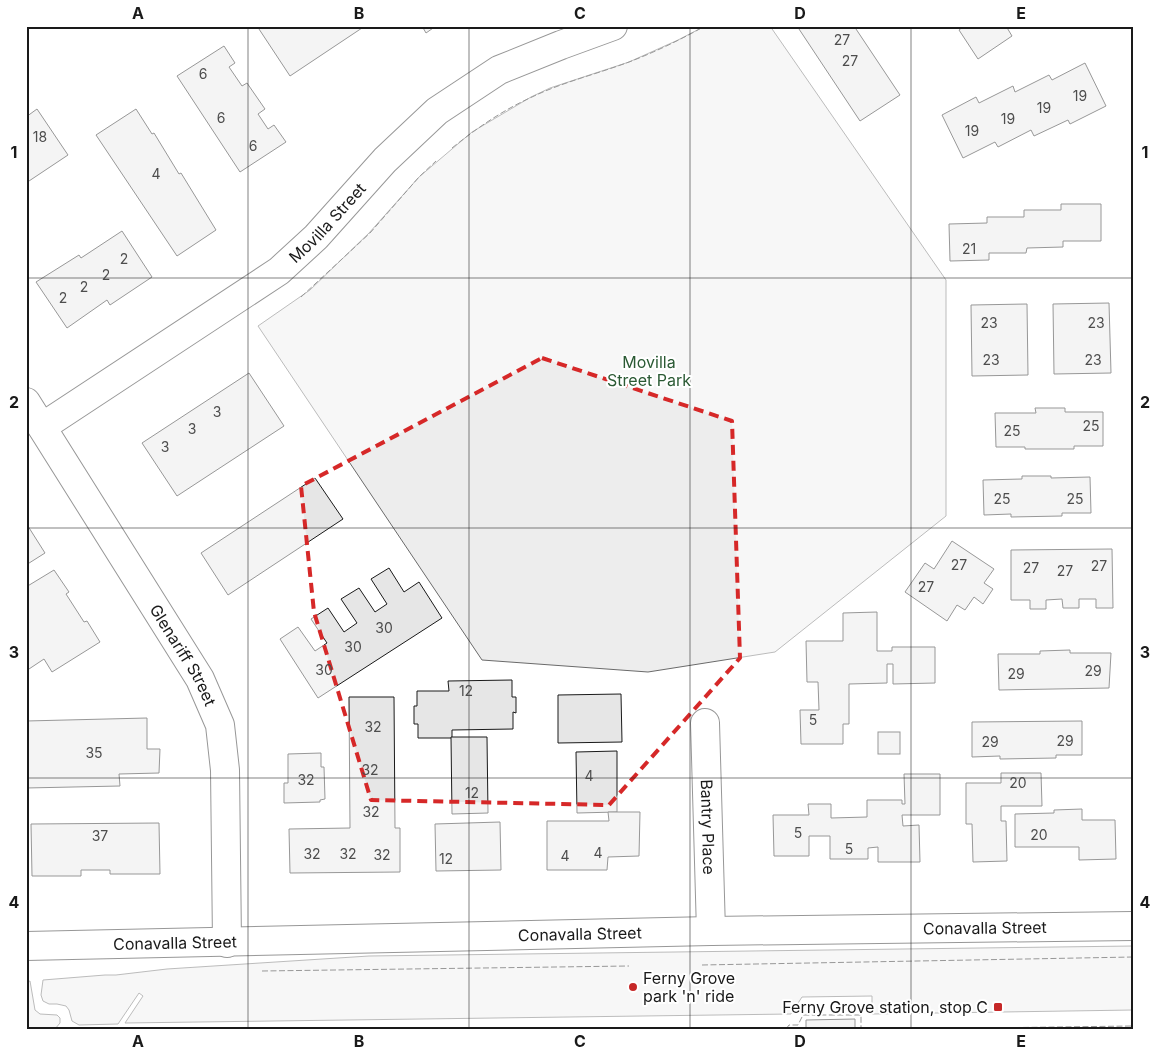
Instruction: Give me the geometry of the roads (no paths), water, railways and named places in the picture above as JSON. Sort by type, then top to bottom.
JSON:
[{"type":"street","name":"Movilla Street","points":[[42,427],[279,271],[316,237],[385,160],[437,111],[499,70],[613,26]]},
{"type":"street","name":"Glenariff Street","points":[[26,402],[200,678],[220,725],[225,770],[227,942]]},
{"type":"street","name":"Bantry Place","points":[[705,723],[711,931]]},
{"type":"street","name":"Conavalla Street","points":[[26,946],[711,931],[1133,926]]},
{"type":"place","name":"Ferny Grove park 'n' ride","points":[[633,987]]},
{"type":"place","name":"Ferny Grove station, stop C","points":[[998,1007]]},
{"type":"park label","name":"Movilla Street Park","points":[[649,371]]}]
